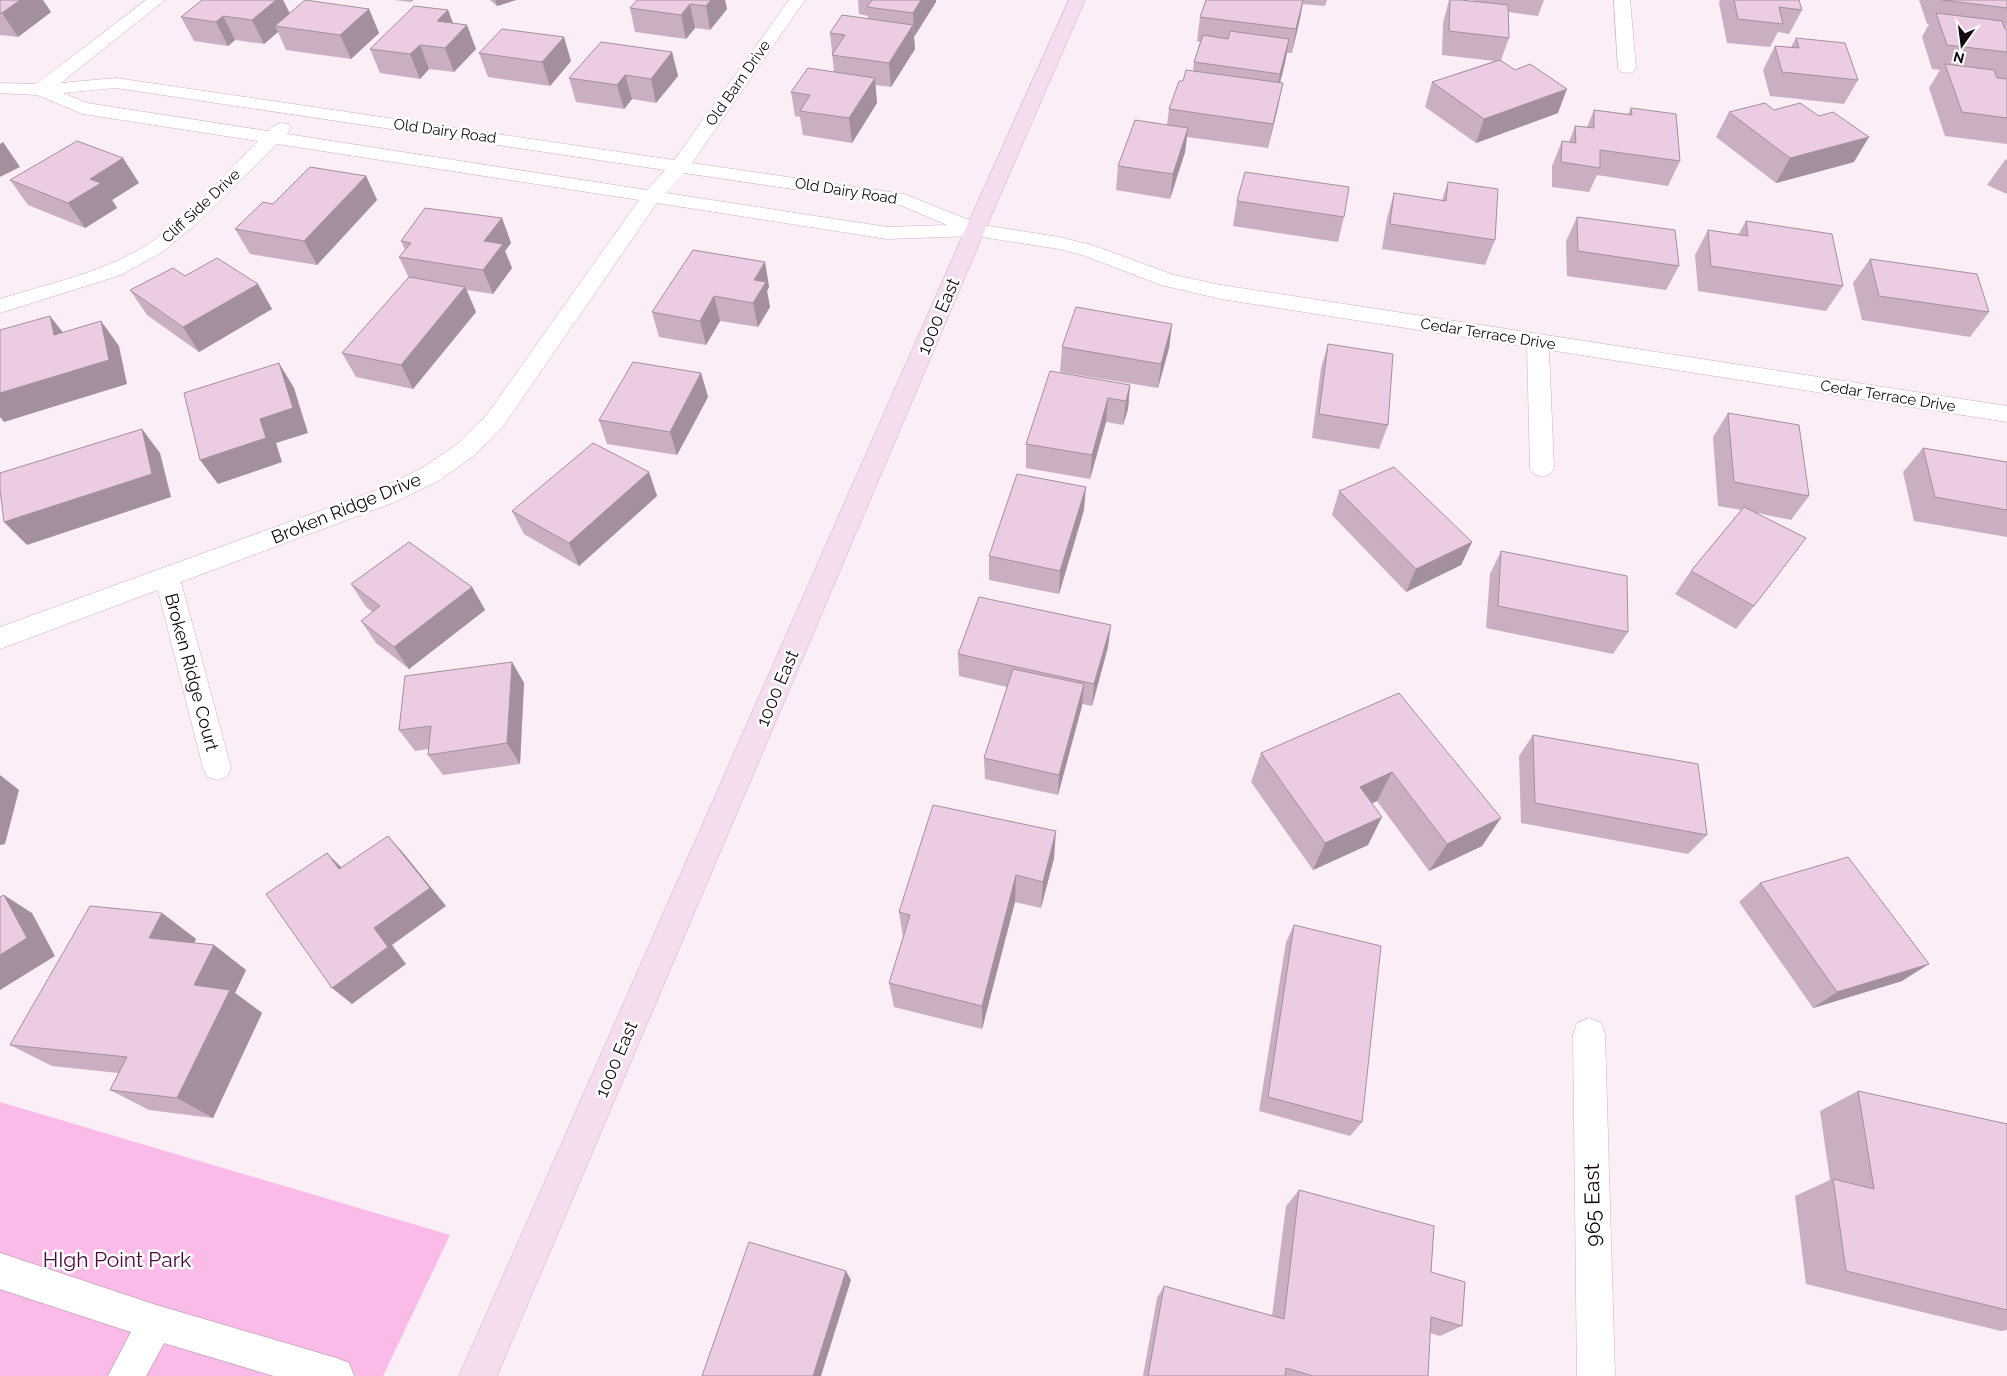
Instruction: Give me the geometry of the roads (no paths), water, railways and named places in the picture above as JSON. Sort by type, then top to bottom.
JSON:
[{"type":"street","points":[[0,88],[40,90],[157,0]]},
{"type":"street","name":"Old Barn Drive","points":[[680,166],[797,0]]},
{"type":"street","name":"1000 East","points":[[478,1376],[975,230],[1077,0]]},
{"type":"street","points":[[1622,0],[1627,68]]},
{"type":"street","name":"Old Dairy Road","points":[[40,90],[116,82],[680,166],[904,200],[975,230]]},
{"type":"street","name":"Old Dairy Road","points":[[40,90],[83,108],[887,233],[975,230]]},
{"type":"street","name":"Cliff Side Drive","points":[[0,306],[114,270],[157,247],[189,220],[301,110]]},
{"type":"street","name":"Broken Ridge Drive","points":[[0,638],[386,496],[431,474],[467,449],[496,419],[652,196],[680,166]]},
{"type":"street","name":"Cedar Terrace Drive","points":[[975,230],[1059,243],[1092,251],[1168,280],[1221,292],[2007,414]]},
{"type":"street","points":[[1538,342],[1542,468]]},
{"type":"street","name":"Broken Ridge Court","points":[[167,576],[216,768]]},
{"type":"street","name":"965 East","points":[[1589,1034],[1596,1376]]},
{"type":"lane","points":[[0,1271],[156,1323],[336,1376]]},
{"type":"lane","points":[[126,1376],[156,1323]]},
{"type":"park label","name":"HIgh Point Park","points":[[117,1259]]}]
